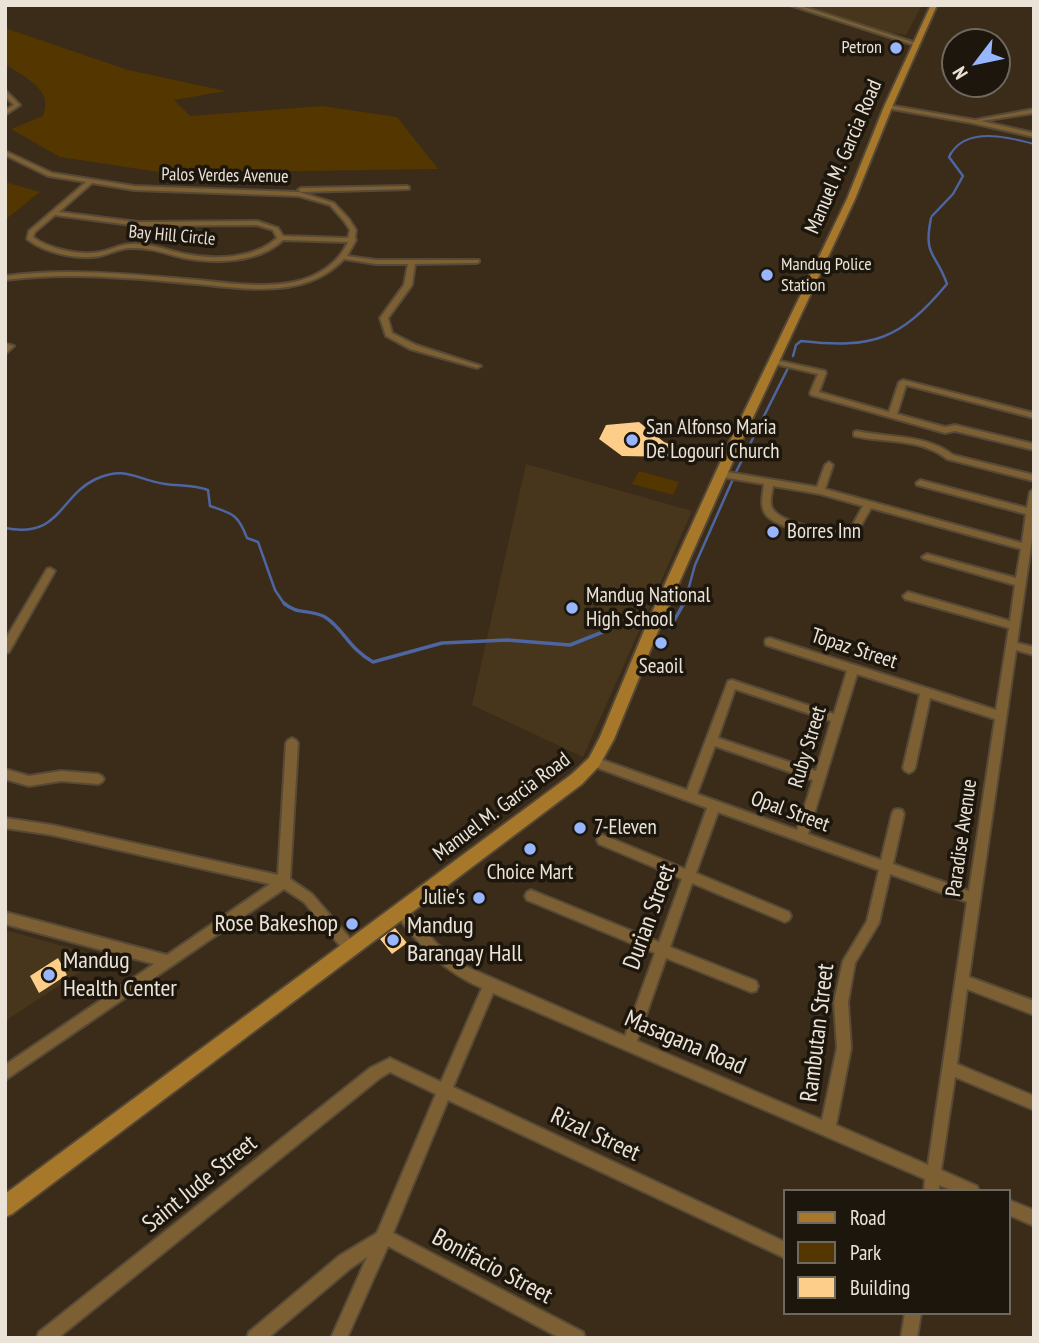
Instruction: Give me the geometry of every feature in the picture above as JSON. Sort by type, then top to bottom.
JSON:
[{"type":"main road","name":"Manuel M. Garcia Road","points":[[5,1207],[577,779],[594,762],[607,739],[656,619],[721,474],[839,224],[934,5]]},
{"type":"street","points":[[792,5],[916,44]]},
{"type":"street","points":[[5,92],[15,99],[17,106],[5,113]]},
{"type":"street","points":[[888,107],[1034,135]]},
{"type":"street","points":[[972,121],[1034,111]]},
{"type":"street","name":"Palos Verdes Avenue","points":[[5,153],[39,171],[90,182],[173,191],[282,191],[331,204]]},
{"type":"street","name":"Bay Hill Circle","points":[[54,212],[154,225],[257,223],[276,229],[281,238],[269,249],[243,256],[193,258],[131,245],[90,255],[44,247],[29,238],[32,231],[54,212],[90,182]]},
{"type":"street","points":[[282,191],[407,188]]},
{"type":"street","points":[[5,278],[62,273],[264,287],[308,280],[329,269],[343,257],[353,240],[353,230],[347,220],[331,204],[332,189]]},
{"type":"street","points":[[281,238],[353,240]]},
{"type":"street","points":[[343,257],[376,262],[477,261]]},
{"type":"street","points":[[412,262],[408,285],[384,318],[389,334],[413,347],[477,366]]},
{"type":"street","points":[[774,361],[822,373],[814,393],[945,430],[955,428],[1034,447]]},
{"type":"street","points":[[892,413],[903,382],[1034,416]]},
{"type":"street","points":[[941,450],[945,430]]},
{"type":"street","points":[[857,434],[880,439],[898,439],[941,450],[950,457],[1034,478]]},
{"type":"street","points":[[820,491],[829,464]]},
{"type":"street","points":[[721,474],[820,491],[1029,549]]},
{"type":"street","points":[[920,482],[1033,501]]},
{"type":"street","points":[[769,483],[766,504],[770,513],[823,532],[839,535],[853,532],[869,504]]},
{"type":"street","name":"Paradise Avenue","points":[[931,1189],[1020,583],[1029,549],[1033,501]]},
{"type":"street","points":[[927,556],[1020,583]]},
{"type":"street","points":[[5,649],[50,571]]},
{"type":"street","points":[[908,596],[1014,626]]},
{"type":"street","name":"Topaz Street","points":[[770,642],[1001,716]]},
{"type":"street","points":[[1011,645],[1034,651]]},
{"type":"street","name":"Ruby Street","points":[[801,836],[853,669]]},
{"type":"street","points":[[690,796],[732,684],[837,719]]},
{"type":"street","points":[[909,768],[926,692]]},
{"type":"street","points":[[711,740],[819,777]]},
{"type":"street","points":[[284,882],[292,743]]},
{"type":"street","name":"Opal Street","points":[[594,762],[974,900]]},
{"type":"street","points":[[5,774],[29,780],[61,776],[98,779]]},
{"type":"street","name":"Durian Street","points":[[629,1045],[714,805]]},
{"type":"street","name":"Rambutan Street","points":[[828,1128],[844,1048],[841,1002],[849,961],[873,923],[898,814]]},
{"type":"street","points":[[5,823],[52,830],[284,882],[308,898],[350,948]]},
{"type":"street","points":[[603,840],[785,916]]},
{"type":"street","points":[[5,1073],[284,882]]},
{"type":"street","points":[[531,896],[751,986]]},
{"type":"street","name":"Masagana Road","points":[[400,910],[441,958],[490,985],[967,1189]]},
{"type":"street","points":[[5,918],[167,961]]},
{"type":"street","points":[[962,981],[1034,1008]]},
{"type":"street","points":[[339,1338],[386,1237],[444,1089],[490,985]]},
{"type":"street","name":"Rizal Street","points":[[384,1067],[396,1066],[783,1249]]},
{"type":"street","name":"Saint Jude Street","points":[[46,1338],[384,1067]]},
{"type":"street","points":[[949,1068],[1034,1103]]},
{"type":"street","points":[[1011,1208],[1034,1218]]},
{"type":"street","points":[[255,1338],[345,1262],[386,1237]]},
{"type":"street","name":"Bonifacio Street","points":[[386,1237],[577,1338]]},
{"type":"street","points":[[909,1338],[913,1315]]},
{"type":"shaded area","points":[[800,5],[922,5],[906,35],[884,32]]},
{"type":"shaded area","name":"Mandug National High School","points":[[526,464],[692,511],[583,757],[472,705]]},
{"type":"shaded area","points":[[5,930],[103,957],[5,1021]]},
{"type":"green space","points":[[5,28],[128,70],[226,91],[174,100],[190,116],[322,106],[397,117],[438,169],[165,173],[60,157],[11,129],[43,116],[45,98],[29,79],[5,64]]},
{"type":"green space","points":[[5,182],[40,192],[5,220]]},
{"type":"green space","points":[[639,471],[679,482],[673,495],[632,484]]},
{"type":"building","name":"San Alfonso Maria De Logouri Church","points":[[639,422],[664,442],[679,448],[674,457],[622,456],[599,439],[606,425]]},
{"type":"building","name":"Mandug Barangay Hall","points":[[395,928],[407,943],[392,954],[380,939]]},
{"type":"building","name":"Mandug Health Center","points":[[58,958],[67,975],[39,993],[30,976]]},
{"type":"waterway","points":[[950,155],[957,146],[977,137],[1000,137],[1034,144]]},
{"type":"waterway","points":[[932,216],[953,194],[963,176],[950,155]]},
{"type":"waterway","points":[[793,356],[796,345],[801,341],[848,343],[883,336],[899,329],[930,303],[947,284],[930,248],[931,218]]},
{"type":"waterway","points":[[735,474],[789,366]]},
{"type":"waterway","points":[[5,528],[23,530],[49,522],[84,486],[106,475],[124,473],[165,484],[203,488],[208,490],[210,506],[234,516],[247,538],[258,542],[275,590],[285,605]]},
{"type":"waterway","points":[[684,605],[695,565],[733,479]]},
{"type":"waterway","points":[[284,603],[294,609],[325,617],[358,651],[373,662],[442,643],[507,640],[570,645],[618,626],[635,627]]},
{"type":"waterway","points":[[670,628],[684,603]]},
{"type":"place","name":"Petron","points":[[896,48]]},
{"type":"place","name":"Mandug Police Station","points":[[767,275]]},
{"type":"place","name":"San Alfonso Maria De Logouri Church","points":[[632,440]]},
{"type":"place","name":"Borres Inn","points":[[773,532]]},
{"type":"place","name":"Mandug National High School","points":[[572,608]]},
{"type":"place","name":"Seaoil","points":[[661,643]]},
{"type":"place","name":"7-Eleven","points":[[580,828]]},
{"type":"place","name":"Choice Mart","points":[[530,849]]},
{"type":"place","name":"Julie's","points":[[479,898]]},
{"type":"place","name":"Rose Bakeshop","points":[[352,924]]},
{"type":"place","name":"Mandug Barangay Hall","points":[[393,940]]},
{"type":"place","name":"Mandug Health Center","points":[[49,975]]}]
